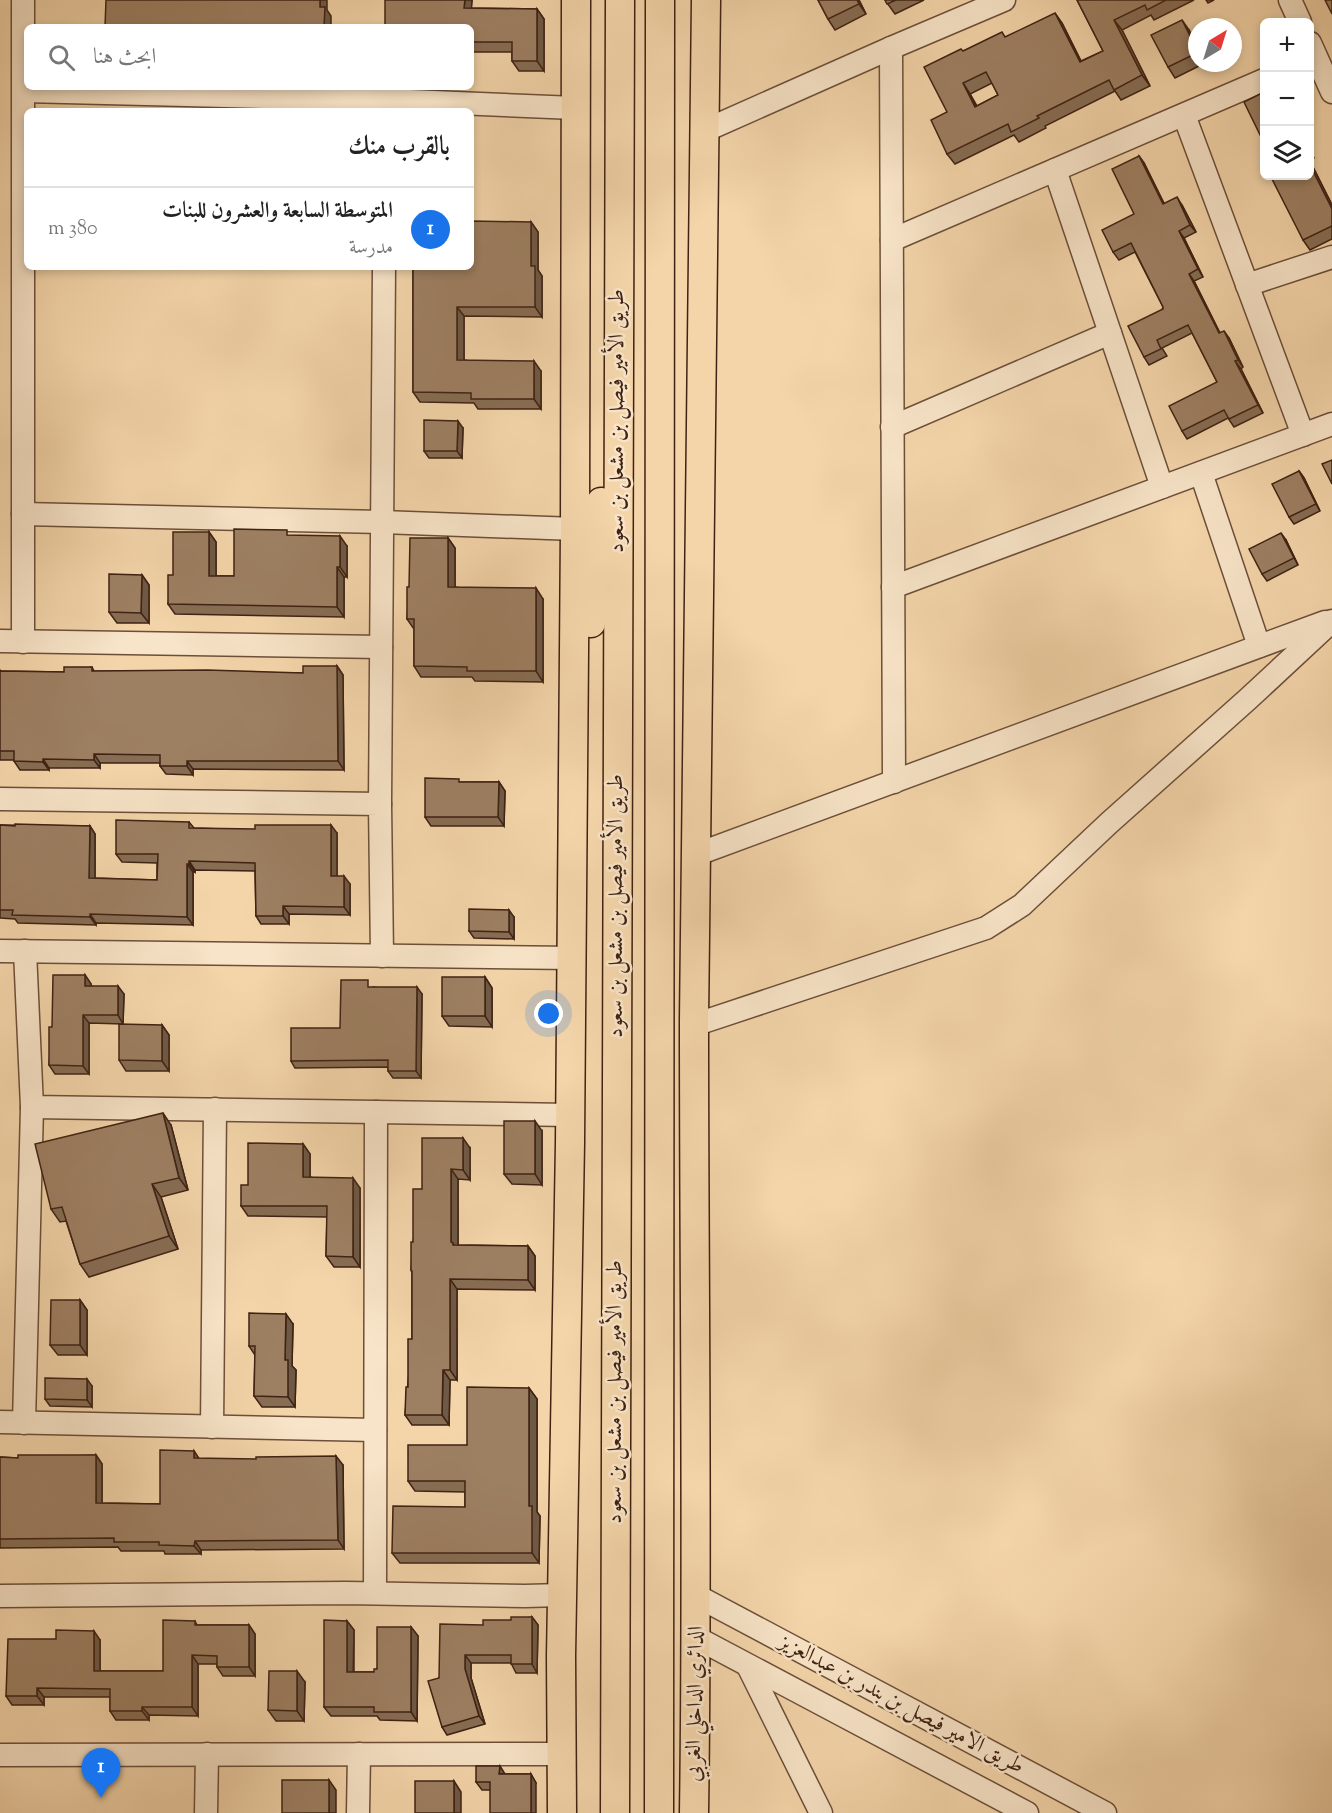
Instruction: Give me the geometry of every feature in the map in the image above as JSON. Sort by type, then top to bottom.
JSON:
[{"type":"main road","name":"طريق الأمير فيصل بن مشعل بن سعود","points":[[562,1813],[561,1656],[572,958],[576,0]]},
{"type":"main road","points":[[575,108],[590,0]]},
{"type":"main road","name":"طريق الأمير فيصل بن مشعل بن سعود","points":[[615,1813],[620,0]]},
{"type":"main road","name":"طريق الأمير فيصل بن مشعل بن سعود","points":[[659,1813],[660,0]]},
{"type":"main road","points":[[659,1296],[694,1024],[706,0]]},
{"type":"main road","points":[[660,288],[696,706]]},
{"type":"main road","points":[[571,851],[618,309]]},
{"type":"main road","name":"الدائري الداخلي الغربي","points":[[694,1024],[697,1596],[694,1813]]},
{"type":"street","points":[[23,0],[24,108]]},
{"type":"street","points":[[704,131],[1004,0]]},
{"type":"street","points":[[1290,0],[1298,18]]},
{"type":"street","points":[[891,48],[894,782]]},
{"type":"street","points":[[1314,58],[1332,92]]},
{"type":"street","points":[[891,240],[1260,82]]},
{"type":"street","points":[[24,91],[386,106],[575,108]]},
{"type":"street","points":[[1184,114],[1303,435]]},
{"type":"street","points":[[1055,170],[1162,487]]},
{"type":"street","points":[[1247,285],[1332,257]]},
{"type":"street","points":[[23,642],[25,270]]},
{"type":"street","points":[[381,956],[384,270]]},
{"type":"street","points":[[892,427],[1110,333]]},
{"type":"street","points":[[893,587],[1332,424]]},
{"type":"street","points":[[1201,473],[1259,646]]},
{"type":"street","points":[[23,514],[575,529]]},
{"type":"street","points":[[695,855],[1332,620]]},
{"type":"street","points":[[694,1024],[986,928],[1004,917],[1022,905],[1332,620]]},
{"type":"street","points":[[0,641],[381,647]]},
{"type":"street","points":[[0,799],[380,804]]},
{"type":"street","points":[[0,951],[572,958]]},
{"type":"street","points":[[24,1423],[32,1107],[25,951]]},
{"type":"street","points":[[32,1107],[570,1114]]},
{"type":"street","points":[[212,1427],[215,1109]]},
{"type":"street","points":[[375,1593],[376,1112]]},
{"type":"street","points":[[0,1422],[375,1430]]},
{"type":"street","points":[[0,1596],[375,1593],[562,1595]]},
{"type":"street","name":"طريق الامير فيصل بن بندر بن عبدالعزيز","points":[[697,1596],[1106,1813]]},
{"type":"street","points":[[773,1637],[730,1626],[718,1637],[721,1644],[740,1661],[821,1813]]},
{"type":"street","name":"طريق الامير فيصل بن بندر بن عبدالعزيز","points":[[697,1638],[1027,1813]]},
{"type":"street","points":[[206,1813],[207,1754]]},
{"type":"street","points":[[358,1754],[358,1813]]},
{"type":"street","points":[[0,1755],[562,1754]]},
{"type":"building","points":[[106,0],[320,0],[320,7],[325,7],[324,24],[105,24]]},
{"type":"building","points":[[385,0],[465,0],[464,8],[537,9],[537,61],[512,61],[512,42],[474,42],[474,24],[385,24]]},
{"type":"building","points":[[818,0],[857,0],[859,4],[828,19]]},
{"type":"building","points":[[1077,0],[1166,0],[1147,10],[1145,5],[1114,20],[1142,75],[1114,90],[1109,80],[1037,116],[1039,118],[1011,132],[1008,124],[947,154],[931,120],[947,112],[924,67],[1002,32],[1005,37],[1055,13],[1080,62],[1103,51]],"holes":[[[986,72],[998,95],[975,107],[963,83]]]},
{"type":"building","points":[[1325,0],[1332,0],[1332,14]]},
{"type":"building","points":[[1182,20],[1188,32],[1188,57],[1168,67],[1151,35]]},
{"type":"building","points":[[1260,94],[1260,135],[1244,102]]},
{"type":"building","points":[[1139,156],[1163,204],[1177,197],[1190,225],[1179,231],[1198,269],[1189,274],[1219,333],[1224,331],[1238,360],[1235,361],[1258,405],[1229,419],[1224,410],[1182,431],[1169,406],[1217,382],[1188,325],[1157,340],[1161,349],[1144,357],[1128,326],[1163,307],[1131,243],[1113,252],[1102,230],[1134,214],[1112,169]]},
{"type":"building","points":[[1314,173],[1332,209],[1332,226],[1303,240],[1273,180],[1314,180]]},
{"type":"building","points":[[474,221],[531,222],[531,266],[535,266],[535,307],[457,307],[457,360],[534,361],[534,399],[471,399],[471,393],[413,392],[413,270],[474,270]]},
{"type":"building","points":[[424,420],[458,421],[457,451],[424,451]]},
{"type":"building","points":[[1332,460],[1332,484],[1322,464]]},
{"type":"building","points":[[1299,471],[1316,504],[1289,517],[1272,484]]},
{"type":"building","points":[[234,529],[287,530],[287,535],[340,536],[337,607],[168,604],[168,575],[173,575],[173,532],[209,532],[209,576],[234,576]]},
{"type":"building","points":[[1281,533],[1294,558],[1262,574],[1249,549]]},
{"type":"building","points":[[410,538],[448,538],[448,587],[536,588],[536,671],[467,671],[467,667],[414,666],[414,619],[407,619]]},
{"type":"building","points":[[109,574],[142,575],[141,613],[109,612]]},
{"type":"building","points":[[303,666],[337,666],[338,761],[187,761],[187,766],[160,766],[160,755],[94,754],[94,760],[43,759],[43,762],[14,761],[14,751],[0,751],[0,671],[64,672],[64,667],[92,667],[92,671],[207,670],[303,673]]},
{"type":"building","points":[[425,778],[459,779],[459,782],[499,782],[498,817],[425,817]]},
{"type":"building","points":[[116,820],[189,822],[189,828],[255,829],[255,825],[331,825],[331,876],[344,876],[344,907],[283,906],[283,916],[256,916],[255,863],[189,861],[187,864],[187,917],[90,914],[90,917],[12,915],[13,910],[0,910],[0,825],[90,826],[89,878],[157,880],[158,854],[116,854]]},
{"type":"building","points":[[469,909],[509,910],[509,932],[469,931]]},
{"type":"building","points":[[53,975],[85,975],[85,986],[118,986],[118,1015],[83,1015],[83,1066],[49,1065]]},
{"type":"building","points":[[442,977],[485,977],[485,1016],[442,1016]]},
{"type":"building","points":[[341,980],[368,980],[368,987],[417,987],[416,1071],[388,1071],[388,1060],[291,1061],[291,1028],[340,1028]]},
{"type":"building","points":[[119,1024],[162,1025],[162,1061],[119,1060]]},
{"type":"building","points":[[163,1113],[179,1178],[152,1184],[169,1236],[80,1264],[62,1207],[51,1209],[35,1144]]},
{"type":"building","points":[[504,1121],[535,1121],[535,1174],[504,1174]]},
{"type":"building","points":[[422,1138],[463,1138],[463,1170],[451,1169],[451,1242],[453,1245],[528,1246],[528,1280],[450,1279],[450,1370],[443,1370],[442,1415],[405,1415],[406,1387],[408,1387],[408,1339],[412,1339],[413,1189],[422,1189]]},
{"type":"building","points":[[248,1143],[303,1144],[303,1177],[353,1178],[353,1257],[326,1256],[327,1206],[241,1206],[241,1185],[248,1185]]},
{"type":"building","points":[[51,1300],[80,1300],[80,1345],[50,1345]]},
{"type":"building","points":[[249,1313],[286,1314],[285,1360],[288,1360],[288,1397],[254,1396],[255,1346],[249,1346]]},
{"type":"building","points":[[45,1378],[87,1379],[87,1400],[45,1399]]},
{"type":"building","points":[[467,1387],[529,1388],[529,1506],[532,1506],[532,1553],[392,1553],[393,1506],[465,1507],[465,1481],[408,1481],[408,1445],[467,1445]]},
{"type":"building","points":[[160,1450],[194,1451],[194,1458],[256,1459],[256,1457],[336,1456],[338,1540],[195,1541],[194,1546],[159,1545],[159,1542],[114,1542],[114,1538],[0,1539],[0,1457],[96,1455],[96,1503],[160,1504]]},
{"type":"building","points":[[511,1617],[532,1617],[532,1664],[511,1664],[511,1655],[465,1655],[465,1669],[479,1716],[442,1727],[428,1681],[439,1678],[440,1624],[483,1625],[483,1620],[511,1620]]},
{"type":"building","points":[[163,1620],[195,1621],[195,1625],[249,1625],[249,1667],[217,1667],[217,1656],[192,1655],[192,1707],[142,1707],[142,1711],[110,1711],[110,1689],[37,1688],[37,1696],[6,1696],[8,1639],[56,1639],[56,1630],[94,1631],[94,1671],[163,1671]]},
{"type":"building","points":[[324,1620],[347,1621],[347,1672],[374,1672],[374,1669],[377,1669],[377,1627],[411,1627],[411,1712],[374,1712],[374,1707],[324,1707]]},
{"type":"building","points":[[269,1671],[297,1671],[297,1711],[268,1710]]},
{"type":"building","points":[[476,1766],[500,1766],[499,1774],[531,1774],[531,1813],[490,1813],[490,1782],[476,1782]]},
{"type":"building","points":[[282,1780],[329,1780],[329,1813],[282,1813]]},
{"type":"building","points":[[415,1781],[454,1781],[454,1813],[415,1813]]},
{"type":"place","name":"المتوسطة السابعة والعشرون للبنات","points":[[101,1798]]}]
